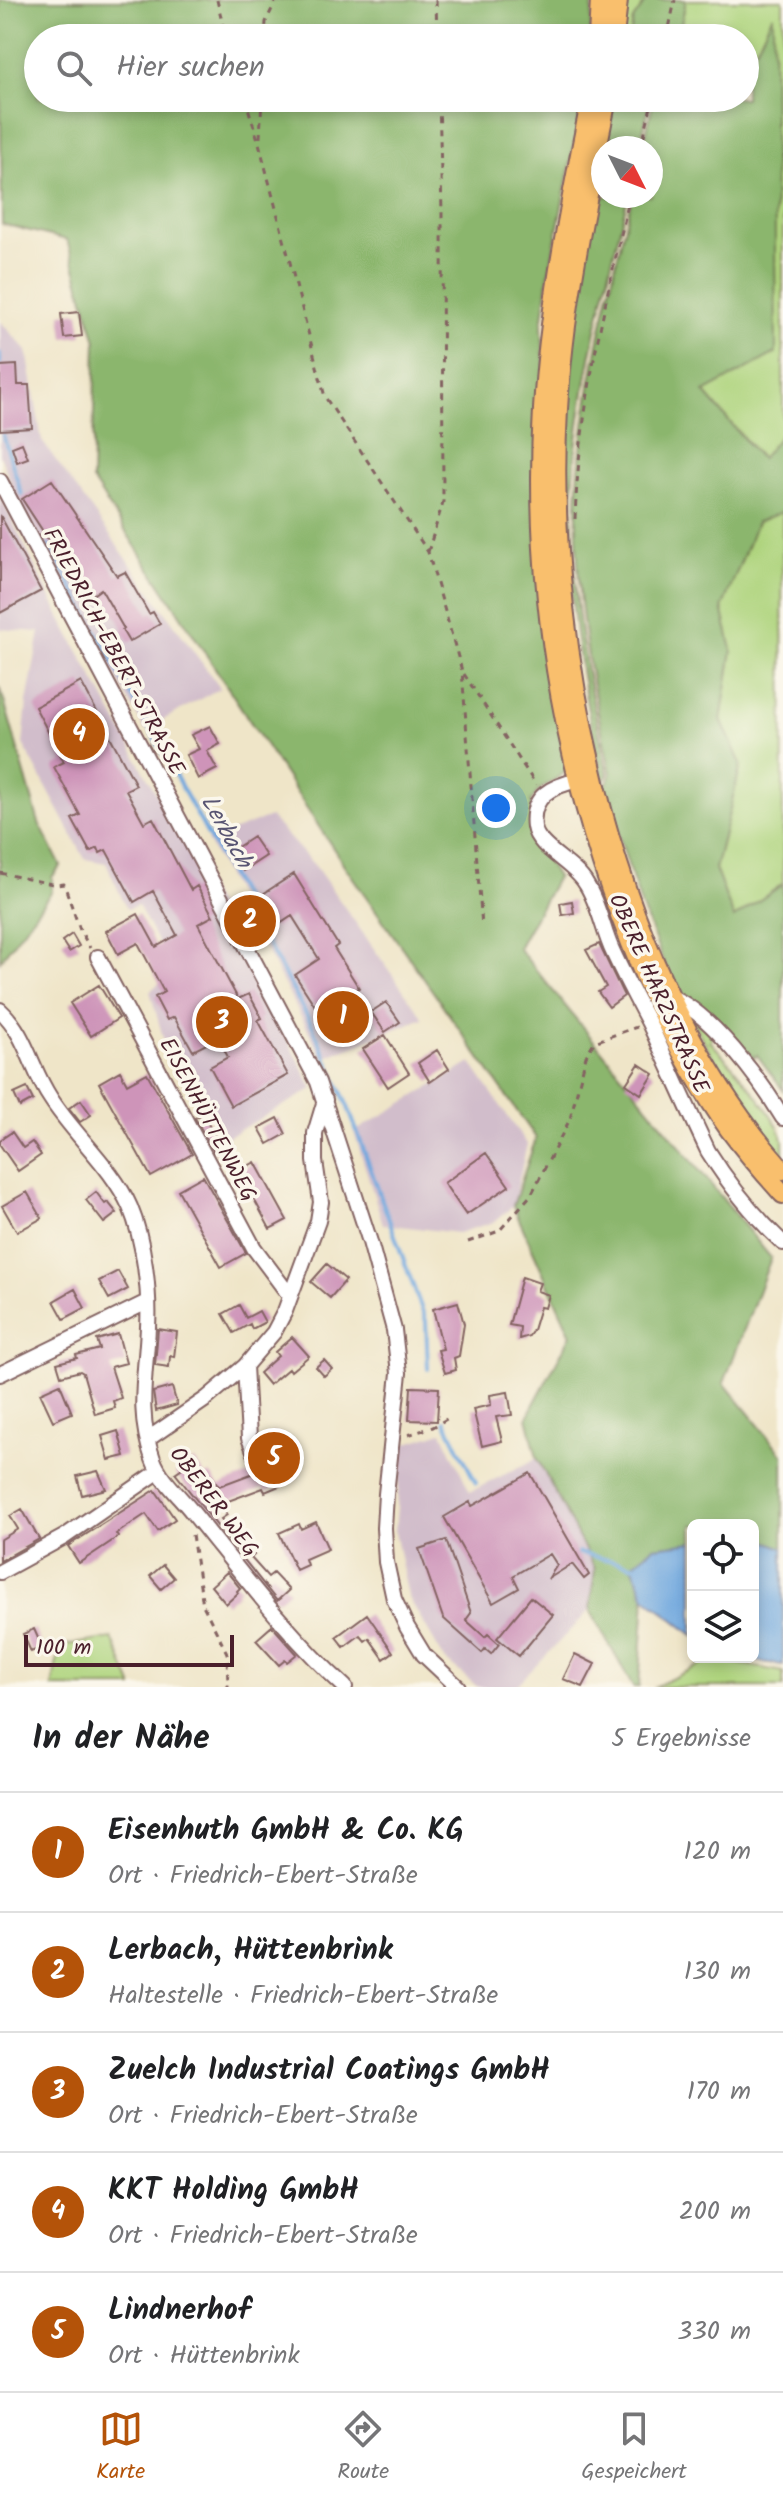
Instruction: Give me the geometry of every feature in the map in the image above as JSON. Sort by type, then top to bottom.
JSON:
[{"type":"main road","points":[[599,24],[600,0]]},
{"type":"main road","points":[[615,24],[618,0]]},
{"type":"main road","points":[[588,112],[557,275],[546,366],[541,448],[542,523],[559,688],[578,780],[598,849],[620,915],[668,1028],[723,1120],[783,1194]]},
{"type":"main road","points":[[604,112],[574,266],[565,330],[557,449],[560,563],[574,683],[596,786],[635,909],[671,997],[729,1101],[783,1170]]},
{"type":"street","name":"FRIEDRICH-EBERT-STRASSE","points":[[0,481],[300,1044],[325,1100],[394,1330],[399,1373],[384,1528],[386,1562],[394,1599],[424,1655],[458,1687]]},
{"type":"street","points":[[542,795],[556,786],[578,780]]},
{"type":"street","name":"OBERE HARZSTRASSE","points":[[542,795],[534,817],[539,841],[563,859],[586,884],[612,951],[708,1151],[753,1215],[783,1243]]},
{"type":"street","name":"EISENHÜTTENWEG","points":[[98,957],[254,1248],[290,1296]]},
{"type":"street","points":[[671,997],[684,1002],[733,1050],[759,1081],[783,1118]]},
{"type":"street","name":"OBERER WEG","points":[[0,1010],[22,1037],[51,1100],[114,1181],[128,1204],[141,1246],[147,1302],[148,1331],[142,1403],[153,1459],[275,1613],[345,1687]]},
{"type":"street","points":[[148,1439],[206,1399],[245,1366],[274,1332],[320,1214],[314,1150],[317,1124],[325,1100]]},
{"type":"street","points":[[0,1374],[147,1302]]},
{"type":"street","points":[[245,1366],[249,1438],[258,1461]]},
{"type":"street","points":[[0,1572],[64,1537],[155,1474]]},
{"type":"path","points":[[217,0],[223,24]]},
{"type":"path","points":[[266,24],[276,0]]},
{"type":"path","points":[[436,0],[437,24]]},
{"type":"path","points":[[670,24],[675,0]]},
{"type":"path","points":[[249,112],[325,397],[428,552],[462,671],[482,926]]},
{"type":"path","points":[[259,143],[261,112]]},
{"type":"path","points":[[428,552],[443,502],[439,112]]},
{"type":"path","points":[[644,136],[650,112]]},
{"type":"path","points":[[575,521],[580,442],[594,348],[627,208]]},
{"type":"path","points":[[462,671],[542,795]]},
{"type":"path","points":[[0,873],[64,884],[80,930],[98,957]]},
{"type":"path","points":[[468,1242],[499,1231],[531,1195],[570,1119],[586,1056],[594,1042],[648,1023]]},
{"type":"path","points":[[408,1435],[433,1427],[450,1417]]},
{"type":"path","points":[[192,1533],[203,1605],[227,1653],[228,1687]]},
{"type":"shaded area","points":[[0,321],[27,351],[42,441],[220,688],[145,730],[15,494],[0,455]]},
{"type":"shaded area","points":[[0,496],[60,617],[236,940],[313,1089],[227,1137],[171,1066],[150,991],[173,972],[138,905],[127,909],[106,863],[85,859],[23,744],[40,632],[0,629]]},
{"type":"shaded area","points":[[270,817],[316,867],[423,1018],[323,1058],[207,840]]},
{"type":"shaded area","points":[[471,1063],[527,1144],[513,1206],[494,1222],[458,1233],[383,1224],[354,1132]]},
{"type":"shaded area","points":[[442,1432],[470,1492],[537,1458],[595,1569],[590,1610],[515,1687],[478,1687],[445,1660],[408,1596],[395,1532],[402,1445]]},
{"type":"green space","points":[[0,0],[593,0],[591,24],[24,24],[24,112],[580,112],[549,273],[542,326],[567,766],[566,772],[539,790],[531,801],[536,843],[557,877],[518,948],[771,1258],[724,1383],[783,1455],[783,1548],[759,1538],[759,1519],[687,1519],[687,1543],[654,1547],[632,1565],[645,1597],[639,1687],[633,1687],[590,1610],[595,1569],[537,1458],[527,1417],[571,1335],[513,1206],[536,1138],[346,868],[92,480],[96,341],[67,240],[2,224]]},
{"type":"green space","points":[[624,0],[647,0],[632,24],[622,24]]},
{"type":"green space","points":[[647,0],[686,0],[681,24],[632,24]]},
{"type":"green space","points":[[686,0],[783,0],[783,432],[762,459],[704,392],[755,112],[759,112],[759,89],[772,17],[759,43],[759,24],[681,24]]},
{"type":"green space","points":[[773,15],[776,353],[704,392],[761,459],[783,432],[783,516],[782,512],[757,522],[722,608],[732,650],[721,720],[741,764],[715,869],[734,918],[783,884],[783,1090],[757,1055],[754,1058],[719,1021],[714,1023],[672,984],[641,905],[603,786],[611,774],[583,624],[577,547],[579,471],[588,402],[600,333],[629,208],[663,208],[663,136],[646,136],[651,112],[759,112],[759,42]]},
{"type":"green space","points":[[612,112],[648,112],[642,136],[607,136]]},
{"type":"green space","points":[[594,208],[625,208],[588,367],[577,437],[572,510],[580,624],[608,774],[603,782],[575,628],[566,524],[566,419],[571,341]]},
{"type":"green space","points":[[782,511],[783,884],[734,918],[715,869],[741,764],[721,720],[732,650],[722,608],[757,522]]},
{"type":"green space","points":[[0,687],[39,823],[61,866],[52,877],[52,891],[0,961]]},
{"type":"green space","points":[[687,1012],[712,1036],[710,1041],[772,1117],[783,1140],[783,1159],[732,1087]]},
{"type":"green space","points":[[112,1638],[133,1687],[52,1687],[60,1646]]},
{"type":"green space","points":[[705,1663],[735,1663],[783,1672],[783,1687],[654,1687]]},
{"type":"water","points":[[759,1538],[783,1548],[783,1665],[759,1662]]},
{"type":"water","points":[[687,1543],[687,1630],[645,1597],[632,1565],[654,1547]]},
{"type":"building","points":[[79,312],[82,336],[64,338],[61,314]]},
{"type":"building","points":[[17,365],[18,385],[29,385],[32,428],[0,430],[0,366]]},
{"type":"building","points":[[22,443],[28,458],[17,462],[12,447]]},
{"type":"building","points":[[52,480],[117,576],[125,572],[149,614],[153,612],[160,624],[129,642],[101,589],[87,599],[22,499]]},
{"type":"building","points":[[0,515],[41,591],[0,613]]},
{"type":"building","points":[[81,682],[136,785],[126,790],[144,823],[153,818],[191,890],[197,886],[213,916],[198,924],[238,999],[249,994],[262,1018],[258,1020],[288,1075],[231,1106],[210,1067],[228,1057],[218,1038],[193,1051],[174,1017],[167,1020],[155,997],[164,992],[138,943],[118,954],[106,931],[138,914],[156,947],[177,935],[153,891],[134,902],[106,850],[100,853],[98,848],[90,852],[72,819],[80,815],[54,767],[64,762],[35,707]]},
{"type":"building","points":[[210,726],[220,744],[207,751],[217,769],[198,779],[186,755],[199,749],[191,735]]},
{"type":"building","points":[[253,837],[266,856],[243,871],[230,852]]},
{"type":"building","points":[[294,874],[338,945],[334,948],[359,988],[350,993],[368,1020],[337,1040],[295,975],[319,959],[292,916],[274,928],[255,899]]},
{"type":"building","points":[[572,901],[574,913],[562,915],[560,903]]},
{"type":"building","points":[[72,934],[79,946],[69,952],[62,941]]},
{"type":"building","points":[[599,944],[624,996],[609,1007],[598,992],[606,987],[586,950]]},
{"type":"building","points":[[99,985],[119,1018],[91,1036],[70,1003]]},
{"type":"building","points":[[386,1002],[400,1022],[385,1032],[371,1012]]},
{"type":"building","points":[[385,1035],[409,1073],[388,1087],[363,1049]]},
{"type":"building","points":[[437,1050],[449,1069],[430,1082],[418,1063]]},
{"type":"building","points":[[639,1064],[654,1074],[641,1094],[626,1084]]},
{"type":"building","points":[[120,1071],[127,1084],[147,1073],[192,1154],[151,1177],[99,1083]]},
{"type":"building","points":[[27,1088],[33,1100],[20,1107],[14,1094]]},
{"type":"building","points":[[81,1100],[91,1115],[80,1122],[69,1108]]},
{"type":"building","points":[[203,1114],[222,1148],[214,1152],[195,1118]]},
{"type":"building","points":[[278,1118],[286,1134],[268,1144],[259,1128]]},
{"type":"building","points":[[12,1132],[23,1148],[32,1142],[41,1155],[18,1171],[0,1145],[0,1140]]},
{"type":"building","points":[[486,1153],[509,1186],[466,1215],[444,1183]]},
{"type":"building","points":[[255,1162],[287,1220],[270,1229],[239,1171]]},
{"type":"building","points":[[203,1176],[246,1253],[221,1267],[178,1190]]},
{"type":"building","points":[[27,1192],[42,1218],[17,1232],[2,1206]]},
{"type":"building","points":[[96,1192],[117,1213],[104,1223],[86,1200]]},
{"type":"building","points":[[327,1264],[346,1280],[330,1298],[311,1282]]},
{"type":"building","points":[[118,1271],[128,1289],[109,1299],[99,1281]]},
{"type":"building","points":[[522,1277],[540,1283],[537,1291],[549,1295],[545,1308],[540,1307],[529,1336],[519,1339],[520,1327],[509,1325]]},
{"type":"building","points":[[75,1289],[85,1308],[64,1319],[54,1301]]},
{"type":"building","points":[[458,1302],[464,1324],[459,1356],[454,1358],[456,1370],[445,1373],[438,1350],[443,1349],[433,1309]]},
{"type":"building","points":[[239,1305],[246,1318],[259,1311],[265,1322],[252,1329],[250,1324],[234,1333],[223,1314]]},
{"type":"building","points":[[158,1329],[177,1332],[174,1357],[170,1356],[169,1367],[155,1365]]},
{"type":"building","points":[[118,1334],[126,1363],[111,1367],[121,1398],[113,1401],[115,1408],[95,1414],[83,1373],[61,1376],[57,1363],[100,1349],[97,1340]]},
{"type":"building","points":[[292,1337],[309,1356],[269,1385],[259,1373],[278,1356],[275,1352]]},
{"type":"building","points":[[324,1360],[332,1369],[324,1376],[316,1367]]},
{"type":"building","points":[[60,1384],[72,1413],[53,1421],[40,1393]]},
{"type":"building","points":[[172,1387],[177,1405],[156,1411],[153,1392]]},
{"type":"building","points":[[411,1387],[439,1388],[437,1421],[409,1420]]},
{"type":"building","points":[[508,1392],[512,1415],[496,1417],[502,1441],[482,1446],[473,1409],[491,1405],[490,1395]]},
{"type":"building","points":[[118,1431],[125,1456],[109,1460],[102,1436]]},
{"type":"building","points":[[276,1432],[296,1479],[265,1492],[263,1488],[220,1504],[227,1515],[221,1519],[254,1555],[251,1558],[268,1577],[273,1573],[289,1590],[277,1601],[175,1473],[194,1460],[206,1477],[210,1474],[219,1486],[262,1470],[268,1462],[260,1439]]},
{"type":"building","points":[[98,1471],[106,1489],[82,1495],[77,1476]]},
{"type":"building","points":[[530,1473],[589,1575],[584,1579],[572,1564],[548,1579],[557,1565],[550,1554],[513,1576],[519,1588],[493,1603],[444,1517],[470,1502],[472,1506]]},
{"type":"building","points":[[155,1490],[175,1519],[158,1531],[146,1514],[79,1563],[68,1546]]},
{"type":"building","points":[[22,1509],[39,1539],[0,1561],[0,1540],[18,1529],[10,1516]]},
{"type":"building","points":[[316,1522],[328,1549],[305,1559],[307,1565],[296,1570],[279,1533],[299,1524],[301,1529]]},
{"type":"building","points":[[446,1540],[471,1613],[466,1620],[485,1637],[488,1634],[499,1644],[491,1654],[485,1649],[482,1653],[443,1618],[419,1549]]},
{"type":"building","points":[[163,1565],[174,1578],[161,1589],[150,1576]]},
{"type":"building","points":[[227,1572],[240,1588],[226,1604],[211,1586]]},
{"type":"building","points":[[531,1597],[553,1615],[519,1656],[497,1638]]},
{"type":"building","points":[[367,1614],[393,1652],[384,1659],[369,1638],[365,1641],[360,1635],[344,1647],[336,1637]]},
{"type":"building","points":[[272,1626],[297,1654],[279,1665],[256,1640]]},
{"type":"building","points":[[34,1629],[42,1647],[31,1652],[23,1634]]},
{"type":"building","points":[[575,1654],[595,1664],[583,1687],[563,1679]]},
{"type":"waterway","name":"Lerbach","points":[[0,354],[0,363]]},
{"type":"waterway","name":"Lerbach","points":[[3,435],[22,495]]},
{"type":"waterway","name":"Lerbach","points":[[49,545],[312,1025],[348,1107],[426,1321],[428,1369]]},
{"type":"waterway","name":"Lerbach","points":[[445,1421],[476,1483]]},
{"type":"waterway","name":"Lerbach","points":[[579,1553],[636,1566]]},
{"type":"place","name":"KKT Holding GmbH","points":[[79,734]]},
{"type":"place","name":"Lerbach, Hüttenbrink","points":[[250,921]]},
{"type":"place","name":"Eisenhuth GmbH & Co. KG","points":[[343,1017]]},
{"type":"place","name":"Zuelch Industrial Coatings GmbH","points":[[222,1022]]},
{"type":"place","name":"Lindnerhof","points":[[274,1458]]}]
